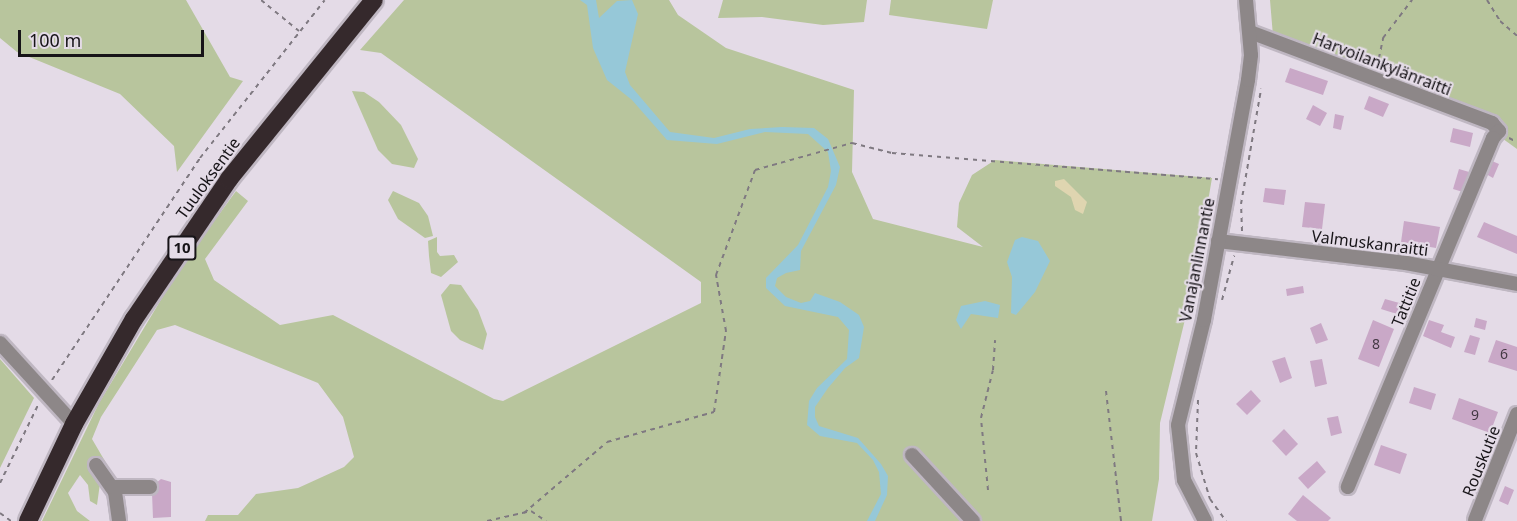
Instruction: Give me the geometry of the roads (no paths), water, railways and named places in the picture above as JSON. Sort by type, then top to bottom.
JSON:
[{"type":"highway","name":"Tuuloksentie","points":[[28,521],[75,424],[134,319],[229,179],[374,0]]},
{"type":"street","name":"Vanajanlinnantie","points":[[1205,521],[1184,480],[1178,425],[1218,242],[1248,80],[1250,32],[1246,0]]},
{"type":"street","name":"Harvoilankylänraitti","points":[[1250,32],[1492,123],[1499,131]]},
{"type":"street","name":"Tattitie","points":[[1348,487],[1437,269],[1499,131]]},
{"type":"street","name":"Valmuskanraitti","points":[[1218,242],[1437,269],[1517,284]]},
{"type":"street","points":[[0,343],[75,424]]},
{"type":"street","name":"Rouskutie","points":[[1475,520],[1517,414]]},
{"type":"street","points":[[912,455],[973,521]]},
{"type":"street","points":[[96,465],[112,487],[119,521]]},
{"type":"street","points":[[112,487],[150,487]]},
{"type":"water","points":[[580,0],[596,0],[599,18],[617,1],[632,0],[638,14],[625,72],[630,85],[670,132],[714,138],[750,129],[814,128],[828,139],[840,167],[836,185],[801,251],[800,270],[777,278],[775,286],[786,297],[801,303],[810,301],[815,293],[840,302],[859,315],[864,327],[859,358],[845,368],[828,388],[815,407],[815,417],[819,426],[858,438],[881,464],[888,476],[887,495],[875,521],[867,521],[881,494],[879,472],[873,460],[857,443],[820,436],[807,425],[809,401],[817,388],[847,359],[849,330],[838,317],[785,306],[766,288],[766,278],[798,245],[828,187],[831,171],[828,152],[808,134],[765,132],[717,144],[667,140],[632,100],[607,80],[593,48],[587,5]]},
{"type":"water","points":[[1022,237],[1038,241],[1050,261],[1035,292],[1016,315],[1011,313],[1012,277],[1007,262],[1015,240]]},
{"type":"water","points":[[985,301],[1000,305],[998,318],[971,314],[961,329],[956,320],[961,306]]}]
